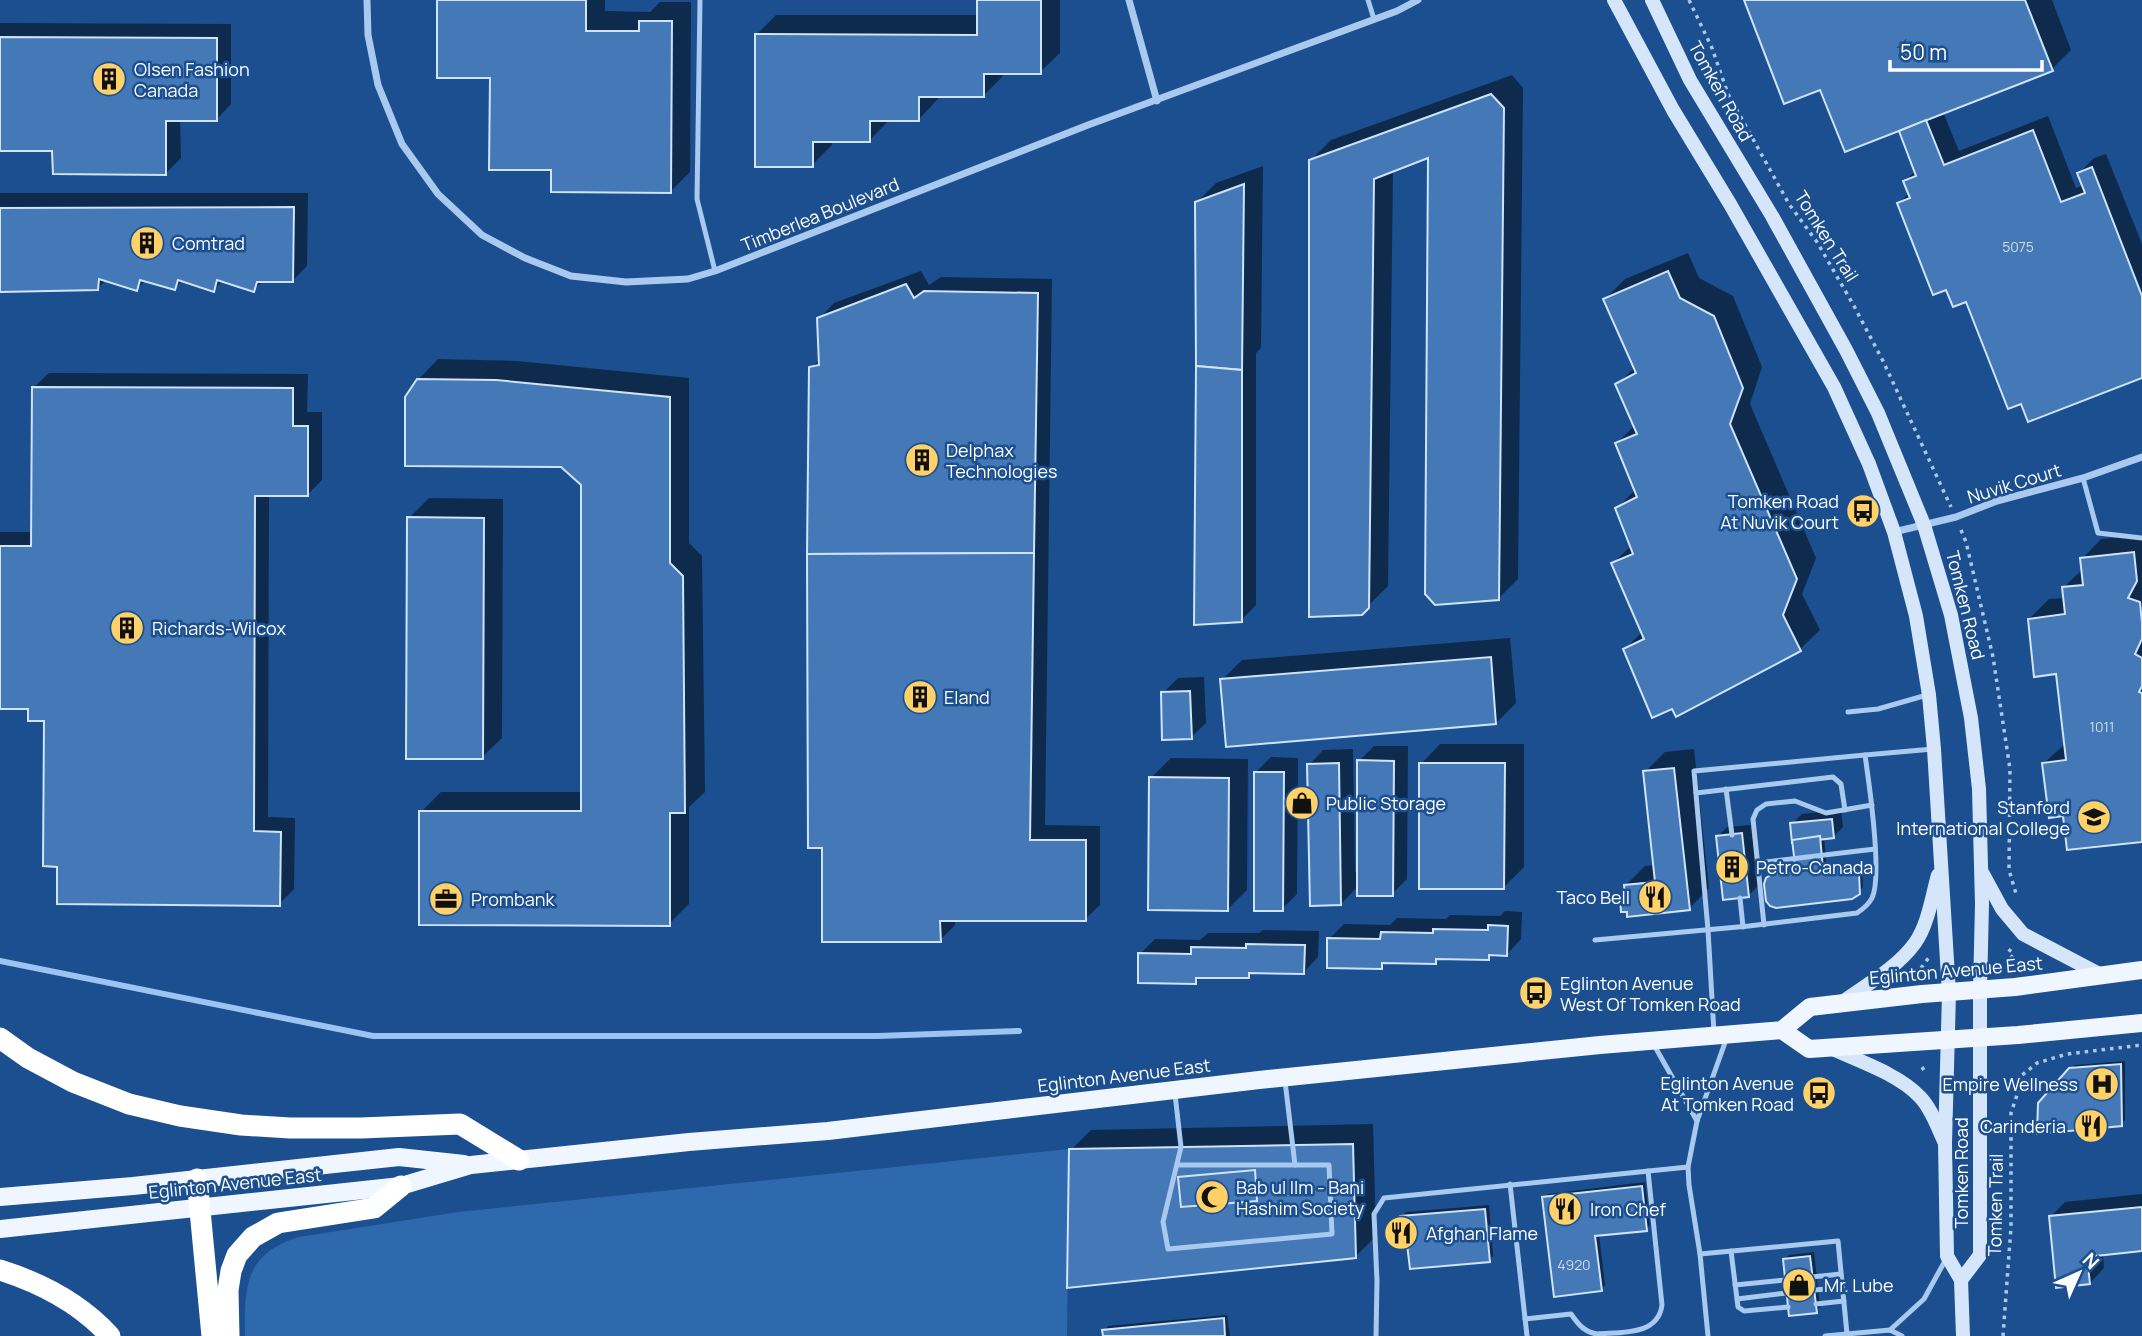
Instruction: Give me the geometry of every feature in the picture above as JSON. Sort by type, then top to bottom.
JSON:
[{"type":"highway","points":[[0,1038],[28,1058],[73,1082],[129,1104],[180,1116],[241,1125],[290,1128],[460,1124],[519,1160]]},
{"type":"highway","points":[[197,1179],[212,1336]]},
{"type":"highway","points":[[229,1336],[228,1290],[231,1271],[237,1255],[253,1237],[278,1223],[374,1209],[401,1186]]},
{"type":"highway","points":[[0,1270],[32,1281],[65,1298],[110,1336]]},
{"type":"main road","name":"Tomken Road","points":[[1614,0],[1673,110],[1834,387],[1869,464],[1894,532],[1916,616],[1929,695],[1934,749],[1949,993],[1945,1143],[1947,1256],[1961,1280],[1963,1336]]},
{"type":"main road","name":"Tomken Road","points":[[1652,0],[1690,80],[1772,216],[1878,413],[1924,525],[1951,615],[1971,718],[1979,789],[1981,869],[1980,1255],[1961,1280]]},
{"type":"main road","points":[[1842,1003],[1899,960],[1916,942],[1926,918],[1942,860]]},
{"type":"main road","points":[[1981,869],[2002,909],[2023,934],[2103,976]]},
{"type":"main road","name":"Eglinton Avenue East","points":[[0,1229],[401,1186],[471,1165],[689,1142],[828,1131],[1285,1078],[1651,1040],[1782,1030],[1810,1007],[2142,971]]},
{"type":"main road","points":[[1782,1030],[1809,1049],[1980,1038],[2142,1023]]},
{"type":"main road","points":[[1827,1046],[1896,1079],[1920,1097],[1929,1109],[1945,1143]]},
{"type":"main road","name":"Eglinton Avenue East","points":[[0,1197],[400,1157],[471,1165]]},
{"type":"street","name":"Timberlea Boulevard","points":[[367,0],[369,35],[378,85],[402,144],[438,194],[482,235],[525,258],[571,276],[626,282],[688,279],[715,271],[1088,125],[1397,11],[1418,0]]},
{"type":"street","points":[[1129,0],[1157,101]]},
{"type":"street","name":"Nuvik Court","points":[[1894,532],[1956,517],[1997,501],[2083,478],[2142,457]]},
{"type":"lane","points":[[700,0],[697,199],[715,271]]},
{"type":"lane","points":[[1368,0],[1374,19]]},
{"type":"lane","points":[[2083,478],[2098,533],[2142,538]]},
{"type":"lane","points":[[1849,712],[1878,709],[1929,695]]},
{"type":"lane","points":[[1708,1336],[1688,1167],[1697,1121],[1721,1035],[1708,930],[1694,771],[1934,749]]},
{"type":"lane","points":[[1595,940],[1765,925],[1851,915],[1861,910],[1873,897],[1875,888],[1872,805],[1865,755]]},
{"type":"lane","points":[[1696,793],[1833,777],[1841,784],[1845,810]]},
{"type":"lane","points":[[1726,789],[1732,835]]},
{"type":"lane","points":[[1765,925],[1753,819],[1756,810],[1762,805],[1792,801],[1824,813],[1872,805]]},
{"type":"lane","points":[[1758,863],[1875,849]]},
{"type":"lane","points":[[1740,898],[1743,927]]},
{"type":"lane","points":[[1651,1040],[1697,1121]]},
{"type":"lane","points":[[1285,1078],[1295,1165]]},
{"type":"lane","points":[[1175,1091],[1181,1147],[1163,1222],[1168,1249],[1332,1234],[1329,1165],[1178,1165]]},
{"type":"lane","points":[[1376,1336],[1374,1214],[1384,1198],[1688,1167]]},
{"type":"lane","points":[[1525,1319],[1571,1314],[1586,1331],[1597,1334],[1639,1331],[1653,1325],[1659,1318],[1662,1305],[1648,1171]]},
{"type":"lane","points":[[1510,1184],[1527,1336]]},
{"type":"lane","points":[[1700,1254],[1838,1241],[1847,1334]]},
{"type":"lane","points":[[1731,1251],[1738,1307],[1744,1311],[1788,1307]]},
{"type":"lane","points":[[1890,1330],[1924,1298],[1947,1256]]},
{"type":"lane","points":[[1812,1277],[1841,1274]]},
{"type":"lane","points":[[1735,1285],[1785,1280]]},
{"type":"lane","points":[[1814,1290],[1842,1287]]},
{"type":"lane","points":[[1737,1299],[1786,1293]]},
{"type":"lane","points":[[1816,1304],[1844,1301]]},
{"type":"lane","points":[[1825,1336],[1890,1330],[1902,1336]]},
{"type":"path","name":"Tomken Trail","points":[[1689,0],[1712,48],[1728,94],[1789,204],[1817,242],[1854,306],[1883,361],[1941,488]]},
{"type":"path","points":[[1966,542],[1993,657],[2010,769],[2009,870],[2017,899]]},
{"type":"path","points":[[2008,953],[2017,943]]},
{"type":"path","points":[[2001,949],[2013,958]]},
{"type":"path","points":[[1921,968],[1930,955]]},
{"type":"path","name":"Tomken Trail","points":[[2003,1336],[2011,1227],[2011,1113],[2021,1076],[2037,1063],[2067,1054],[2142,1045]]},
{"type":"path","points":[[1922,1067],[1925,1072]]},
{"type":"shaded area","points":[[1069,1149],[1067,1336],[245,1336],[245,1302],[251,1274],[268,1252],[299,1237],[458,1212]]},
{"type":"building","points":[[437,0],[586,0],[586,31],[639,31],[639,21],[672,21],[671,193],[551,192],[551,170],[489,170],[490,78],[437,78]]},
{"type":"building","points":[[977,0],[1041,0],[1041,74],[984,74],[984,97],[919,97],[919,121],[870,121],[870,142],[813,142],[813,167],[755,167],[755,34],[977,35]]},
{"type":"building","points":[[1744,0],[2025,0],[2053,71],[1845,152],[1820,90],[1784,104]]},
{"type":"building","name":"Olsen Fashion Canada","points":[[0,37],[217,38],[217,121],[166,121],[166,175],[53,174],[52,151],[0,151]]},
{"type":"building","points":[[1491,94],[1504,108],[1499,600],[1435,605],[1425,594],[1428,158],[1374,179],[1369,608],[1362,615],[1309,617],[1309,160]]},
{"type":"building","points":[[1926,120],[1944,165],[2033,130],[2061,202],[2085,193],[2077,173],[2092,167],[2142,296],[2142,378],[2028,422],[2021,404],[2008,409],[1966,302],[1953,307],[1946,290],[1933,295],[1897,203],[1910,198],[1903,181],[1916,176],[1899,131]]},
{"type":"building","points":[[1244,184],[1242,370],[1196,366],[1195,202]]},
{"type":"building","name":"Comtrad","points":[[294,207],[293,282],[257,282],[254,292],[217,280],[214,292],[178,280],[175,290],[140,280],[137,291],[99,279],[98,290],[0,292],[0,208]]},
{"type":"building","points":[[1668,271],[1680,298],[1714,316],[1743,388],[1730,424],[1797,579],[1783,615],[1801,651],[1676,717],[1672,709],[1652,718],[1623,649],[1644,639],[1611,563],[1633,554],[1615,508],[1637,497],[1615,443],[1637,434],[1615,384],[1636,373],[1603,299]]},
{"type":"building","name":"Delphax Technologies","points":[[906,284],[914,298],[924,291],[1038,293],[1034,553],[807,554],[809,367],[819,365],[817,318]]},
{"type":"building","points":[[1196,366],[1242,370],[1242,622],[1194,625]]},
{"type":"building","points":[[417,379],[496,380],[670,397],[670,563],[683,576],[685,813],[670,813],[670,926],[419,925],[419,811],[581,811],[581,485],[561,467],[405,466],[405,397]]},
{"type":"building","name":"Richards-Wilcox","points":[[32,387],[293,388],[293,426],[308,426],[308,496],[255,496],[254,831],[281,832],[280,906],[57,904],[57,867],[43,866],[44,721],[28,721],[28,709],[0,709],[0,546],[31,546]]},
{"type":"building","points":[[407,517],[484,518],[483,759],[406,759]]},
{"type":"building","points":[[2134,552],[2137,581],[2128,598],[2140,602],[2142,623],[2142,639],[2135,654],[2142,658],[2142,686],[2139,692],[2142,693],[2142,842],[2067,850],[2063,816],[2049,818],[2042,763],[2066,760],[2056,674],[2034,677],[2028,619],[2065,614],[2062,587],[2083,585],[2080,558]]},
{"type":"building","name":"Eland","points":[[1034,553],[1030,840],[1086,840],[1086,921],[940,921],[941,942],[822,942],[822,848],[808,848],[807,554]]},
{"type":"building","points":[[1491,657],[1496,724],[1226,747],[1220,679]]},
{"type":"building","points":[[1190,691],[1192,739],[1162,740],[1161,692]]},
{"type":"building","points":[[1357,760],[1394,761],[1393,896],[1357,896]]},
{"type":"building","points":[[1339,763],[1341,905],[1310,906],[1307,764]]},
{"type":"building","points":[[1419,763],[1505,763],[1504,889],[1419,889]]},
{"type":"building","points":[[1674,768],[1690,910],[1627,917],[1627,912],[1621,912],[1620,897],[1625,896],[1624,885],[1655,882],[1643,771]]},
{"type":"building","points":[[1254,772],[1284,772],[1283,911],[1254,911]]},
{"type":"building","points":[[1149,777],[1229,778],[1228,911],[1148,910]]},
{"type":"building","points":[[1832,819],[1834,838],[1792,843],[1790,823]]},
{"type":"building","name":"Petro-Canada","points":[[1742,833],[1749,897],[1723,900],[1716,836]]},
{"type":"building","points":[[1820,836],[1823,869],[1848,866],[1855,868],[1859,873],[1860,894],[1852,899],[1776,908],[1770,906],[1766,901],[1766,878],[1772,874],[1796,872],[1792,840]]},
{"type":"building","points":[[1488,925],[1508,926],[1507,956],[1489,955],[1489,960],[1436,959],[1436,964],[1382,963],[1382,969],[1327,968],[1327,938],[1380,939],[1381,932],[1488,930]]},
{"type":"building","points":[[1246,944],[1305,945],[1304,974],[1249,973],[1249,978],[1196,978],[1196,984],[1138,983],[1138,953],[1191,954],[1191,947],[1246,948]]},
{"type":"building","points":[[2121,1064],[2122,1126],[2037,1134],[2038,1103],[2069,1068]]},
{"type":"building","name":"Bab ul Ilm - Bani Hashim Society","points":[[1353,1144],[1356,1258],[1067,1288],[1069,1149]]},
{"type":"building","name":"Bab ul Ilm - Bani Hashim Society","points":[[1255,1170],[1257,1201],[1181,1207],[1178,1177]]},
{"type":"building","points":[[1642,1186],[1647,1231],[1595,1236],[1602,1291],[1554,1297],[1542,1197]]},
{"type":"building","points":[[2142,1207],[2142,1251],[2087,1257],[2090,1284],[2056,1288],[2049,1216]]},
{"type":"building","points":[[1485,1209],[1490,1262],[1410,1269],[1407,1244],[1396,1245],[1394,1224],[1400,1216]]},
{"type":"building","name":"Mr. Lube","points":[[1810,1256],[1817,1313],[1789,1316],[1783,1259]]},
{"type":"building","points":[[1224,1318],[1225,1336],[1103,1336],[1102,1330]]},
{"type":"waterway","points":[[0,961],[373,1036],[878,1036],[1019,1031]]},
{"type":"place","name":"Olsen Fashion Canada","points":[[109,79]]},
{"type":"place","name":"Comtrad","points":[[147,243]]},
{"type":"place","name":"Delphax Technologies","points":[[922,460]]},
{"type":"place","name":"Tomken Road At Nuvik Court","points":[[1863,511]]},
{"type":"place","name":"Richards-Wilcox","points":[[127,628]]},
{"type":"place","name":"Eland","points":[[920,697]]},
{"type":"place","name":"Public Storage","points":[[1302,803]]},
{"type":"place","name":"Stanford International College","points":[[2094,817]]},
{"type":"place","name":"Petro-Canada","points":[[1732,867]]},
{"type":"place","name":"Taco Bell","points":[[1655,897]]},
{"type":"place","name":"Prombank","points":[[446,899]]},
{"type":"place","name":"Eglinton Avenue West Of Tomken Road","points":[[1536,993]]},
{"type":"place","name":"Empire Wellness","points":[[2102,1084]]},
{"type":"place","name":"Eglinton Avenue At Tomken Road","points":[[1819,1093]]},
{"type":"place","name":"Carinderia","points":[[2091,1126]]},
{"type":"place","name":"Bab ul Ilm - Bani Hashim Society","points":[[1212,1197]]},
{"type":"place","name":"Iron Chef","points":[[1565,1209]]},
{"type":"place","name":"Afghan Flame","points":[[1401,1233]]},
{"type":"place","name":"Mr. Lube","points":[[1799,1285]]}]
